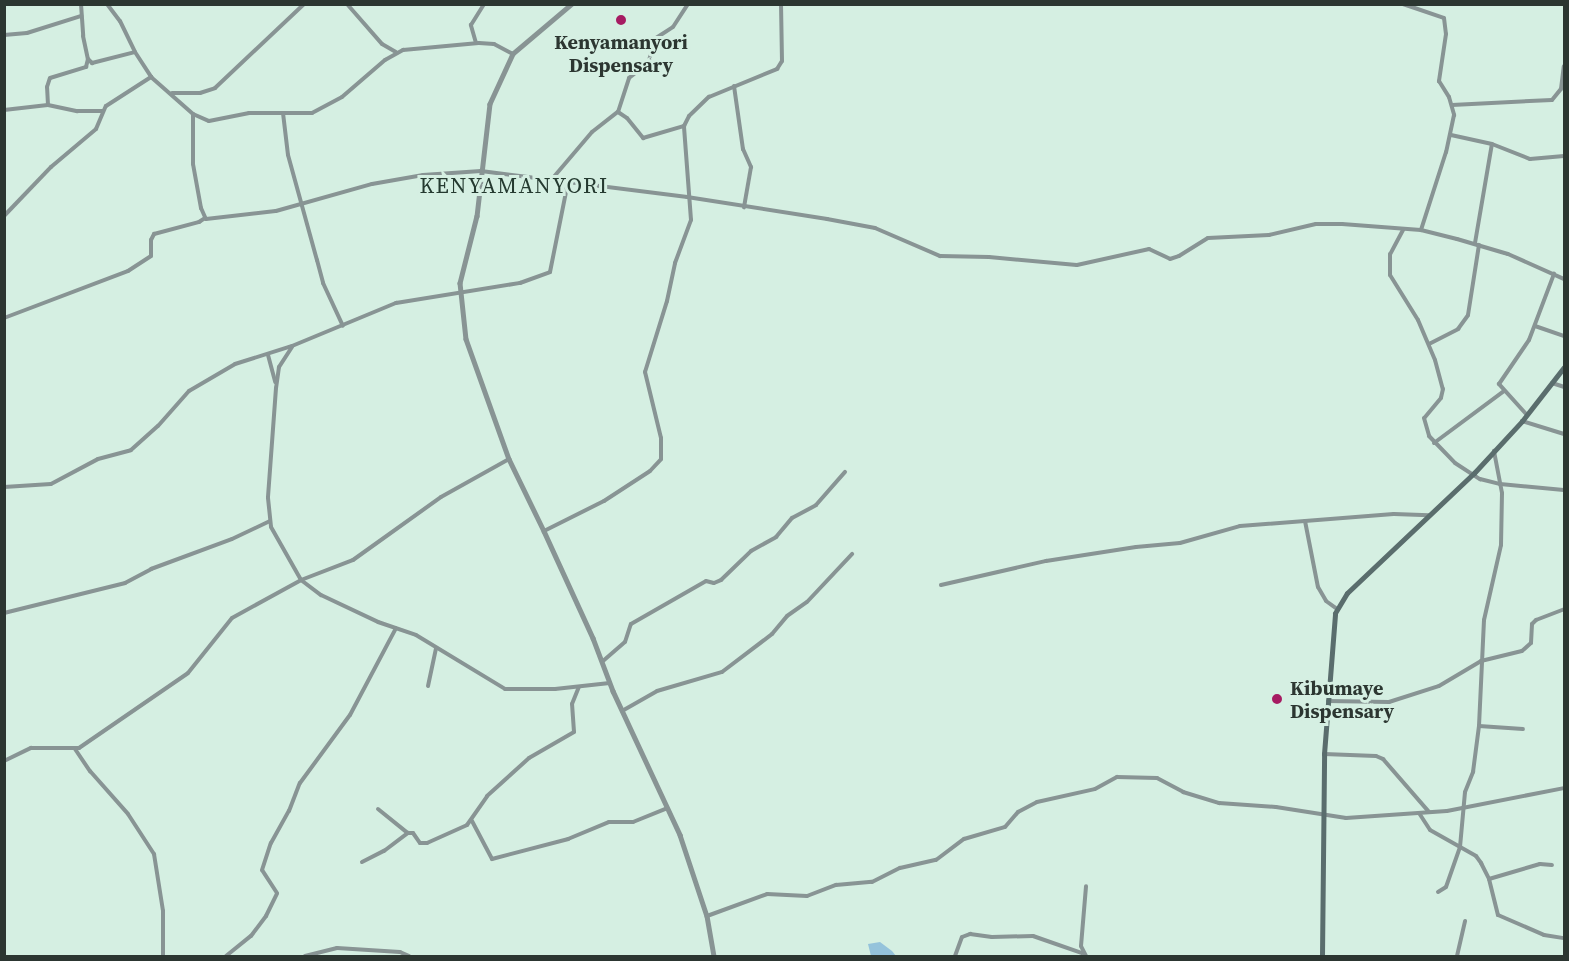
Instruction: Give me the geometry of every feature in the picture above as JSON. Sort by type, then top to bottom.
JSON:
[{"type":"main road","points":[[1322,957],[1324,754],[1337,609],[1347,594],[1474,473],[1522,422],[1564,367]]},
{"type":"street","points":[[48,105],[47,87],[50,78],[86,67],[88,59],[81,4]]},
{"type":"street","points":[[107,4],[125,29],[135,52],[151,77],[192,114],[209,121],[249,112],[312,113],[323,109],[342,97],[397,52],[476,43],[494,44],[513,54]]},
{"type":"street","points":[[171,93],[200,93],[215,88],[304,4]]},
{"type":"street","points":[[347,4],[382,44],[397,52]]},
{"type":"street","points":[[476,43],[471,25],[484,4]]},
{"type":"street","points":[[572,4],[513,54],[501,76],[487,113],[477,216],[460,291],[466,339],[509,459],[544,531],[603,661],[622,711],[680,835],[707,916],[714,957]]},
{"type":"street","points":[[551,180],[592,132],[618,111],[629,78],[648,63],[656,38],[673,27],[688,4]]},
{"type":"street","points":[[544,531],[604,501],[650,471],[661,459],[661,438],[645,372],[667,301],[675,263],[689,229],[684,126],[689,116],[709,97],[773,73],[780,65],[783,24],[781,4]]},
{"type":"street","points":[[1402,4],[1444,18],[1446,34],[1439,81],[1452,105],[1454,115],[1451,135],[1421,230]]},
{"type":"street","points":[[4,35],[27,33],[81,16]]},
{"type":"street","points":[[88,59],[96,63],[135,52]]},
{"type":"street","points":[[1452,105],[1552,100],[1561,89],[1564,66]]},
{"type":"street","points":[[4,216],[51,166],[96,129],[103,111],[110,102],[151,77]]},
{"type":"street","points":[[734,86],[743,150],[751,167],[744,207]]},
{"type":"street","points":[[4,110],[48,105],[77,111],[103,111]]},
{"type":"street","points":[[618,111],[627,118],[643,138],[684,126]]},
{"type":"street","points":[[283,113],[288,155],[323,283],[343,326]]},
{"type":"street","points":[[192,114],[193,164],[205,218]]},
{"type":"street","points":[[1451,135],[1492,144],[1530,159],[1564,156]]},
{"type":"street","points":[[1429,344],[1458,328],[1468,315],[1492,144]]},
{"type":"street","points":[[4,318],[128,271],[151,256],[151,240],[154,234],[199,222],[205,218],[232,218],[276,211],[372,184],[442,172],[481,171],[687,197],[875,228],[940,256],[999,257],[1077,265],[1149,249],[1170,259],[1179,256],[1204,239],[1269,235],[1316,224],[1342,224],[1421,230],[1477,244],[1564,279]]},
{"type":"street","points":[[4,487],[51,484],[98,459],[131,450],[158,426],[189,391],[230,366],[292,346],[396,303],[520,283],[550,272],[568,182]]},
{"type":"street","points":[[1403,230],[1390,254],[1390,275],[1418,320],[1429,344],[1443,394],[1424,418],[1434,443],[1455,463],[1474,473],[1480,479],[1500,484],[1564,490]]},
{"type":"street","points":[[1527,415],[1500,387],[1500,382],[1529,340],[1554,274]]},
{"type":"street","points":[[1535,326],[1564,336]]},
{"type":"street","points":[[292,346],[279,367],[276,388],[269,476],[270,521],[277,542],[301,580],[321,595],[416,635],[505,689],[555,689],[610,683]]},
{"type":"street","points":[[268,355],[276,388]]},
{"type":"street","points":[[1552,382],[1564,387]]},
{"type":"street","points":[[1434,443],[1504,391]]},
{"type":"street","points":[[1522,422],[1564,434]]},
{"type":"street","points":[[1438,892],[1446,886],[1460,847],[1479,726],[1484,620],[1500,545],[1500,484],[1494,451]]},
{"type":"street","points":[[4,761],[31,748],[75,749],[188,673],[232,618],[301,580],[328,571],[361,555],[432,502],[509,459]]},
{"type":"street","points":[[603,661],[625,642],[632,624],[705,581],[714,583],[721,580],[752,550],[776,537],[792,518],[816,505],[845,472]]},
{"type":"street","points":[[941,585],[1046,561],[1136,547],[1180,543],[1240,526],[1401,514],[1429,515]]},
{"type":"street","points":[[4,613],[125,583],[151,568],[232,539],[270,521]]},
{"type":"street","points":[[1305,521],[1318,587],[1326,601],[1337,609]]},
{"type":"street","points":[[622,711],[657,691],[722,672],[772,634],[807,602],[852,554]]},
{"type":"street","points":[[1327,701],[1393,702],[1439,686],[1481,662],[1522,651],[1531,643],[1532,624],[1536,620],[1564,609]]},
{"type":"street","points":[[226,957],[251,936],[266,916],[277,891],[262,870],[271,843],[289,811],[300,783],[350,715],[396,628]]},
{"type":"street","points":[[428,686],[436,648]]},
{"type":"street","points":[[378,809],[408,833],[413,834],[420,843],[427,843],[458,831],[472,821],[487,796],[529,758],[574,732],[572,704],[579,686]]},
{"type":"street","points":[[1479,726],[1523,729]]},
{"type":"street","points":[[75,749],[128,814],[154,854],[163,911],[163,957]]},
{"type":"street","points":[[1324,754],[1377,756],[1383,759],[1430,812]]},
{"type":"street","points":[[707,916],[767,894],[807,896],[836,885],[872,882],[900,868],[936,860],[963,839],[1005,827],[1018,812],[1032,804],[1095,789],[1117,777],[1151,777],[1183,792],[1219,803],[1276,807],[1323,815],[1365,818],[1465,807],[1564,789]]},
{"type":"street","points":[[472,821],[492,859],[568,839],[609,822],[633,822],[667,808]]},
{"type":"street","points":[[1419,813],[1430,830],[1476,856],[1489,879],[1498,915],[1544,935],[1564,938]]},
{"type":"street","points":[[362,862],[384,851],[408,833]]},
{"type":"street","points":[[1489,879],[1540,864],[1552,865]]},
{"type":"street","points":[[955,957],[962,937],[970,934],[992,937],[1032,936],[1084,955],[1086,886]]},
{"type":"street","points":[[1457,957],[1466,921]]},
{"type":"street","points":[[305,957],[337,948],[400,952],[409,957]]},
{"type":"water","points":[[880,942],[896,956],[871,956],[868,944]]},
{"type":"place","name":"Kenyamanyori Dispensary","points":[[621,20]]},
{"type":"place","name":"Kibumaye Dispensary","points":[[1277,699]]},
{"type":"district","name":"KENYAMANYORI","points":[[514,186]]}]
